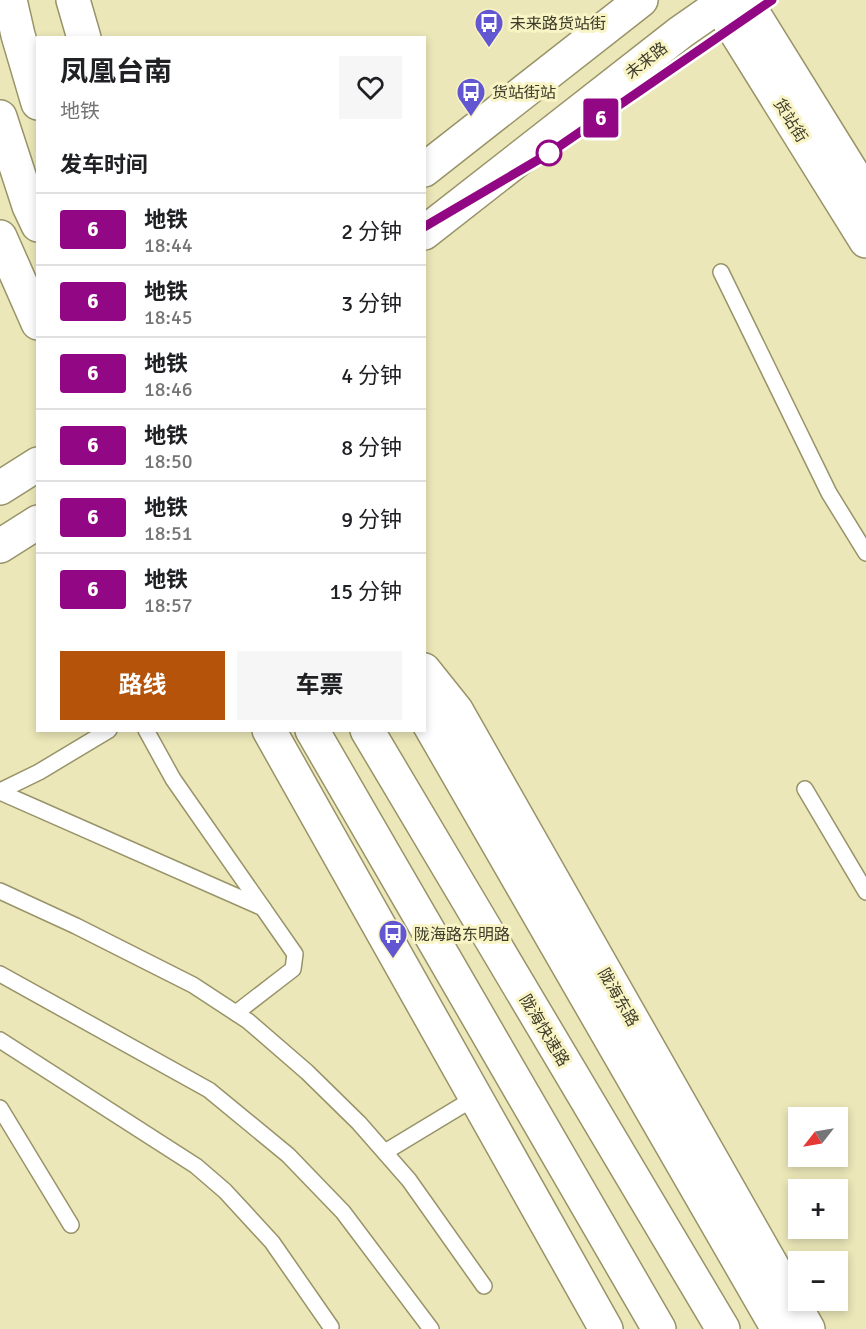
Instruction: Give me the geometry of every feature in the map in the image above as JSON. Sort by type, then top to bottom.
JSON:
[{"type":"main road","points":[[10,0],[36,97]]},
{"type":"main road","points":[[73,0],[83,36]]},
{"type":"main road","points":[[426,168],[641,0]]},
{"type":"main road","name":"货站街","points":[[727,1],[866,195]]},
{"type":"main road","name":"货站街","points":[[727,1],[866,241]]},
{"type":"main road","name":"未来路","points":[[426,231],[681,32],[727,1]]},
{"type":"main road","points":[[0,117],[36,220]]},
{"type":"main road","points":[[0,237],[36,318]]},
{"type":"main road","points":[[0,488],[36,465]]},
{"type":"main road","points":[[0,546],[36,523]]},
{"type":"main road","name":"陇海东路","points":[[426,672],[456,710],[808,1329]]},
{"type":"main road","points":[[426,718],[778,1329]]},
{"type":"main road","points":[[270,732],[606,1329]]},
{"type":"main road","points":[[313,732],[659,1329]]},
{"type":"main road","name":"陇海快速路","points":[[368,732],[723,1329]]},
{"type":"lane","points":[[721,272],[829,493],[866,553]]},
{"type":"lane","points":[[0,791],[39,772],[106,732]]},
{"type":"lane","points":[[147,732],[173,779],[295,954],[293,969],[236,1013]]},
{"type":"lane","points":[[805,789],[866,892]]},
{"type":"lane","points":[[0,791],[262,908]]},
{"type":"lane","points":[[0,891],[76,926],[193,985],[248,1021],[307,1072],[385,1152],[409,1180],[484,1286]]},
{"type":"lane","points":[[0,974],[209,1090],[288,1155],[343,1212],[431,1329]]},
{"type":"lane","points":[[0,1040],[196,1166],[225,1191],[272,1242],[331,1327]]},
{"type":"lane","points":[[385,1152],[476,1097]]},
{"type":"lane","points":[[0,1108],[71,1225]]},
{"type":"metro line","name":"6","points":[[426,226],[548,154],[772,0]]},
{"type":"place","name":"未来路货站街","points":[[489,48]]},
{"type":"place","name":"货站街站","points":[[471,118]]},
{"type":"place","name":"陇海路东明路","points":[[393,960]]}]
